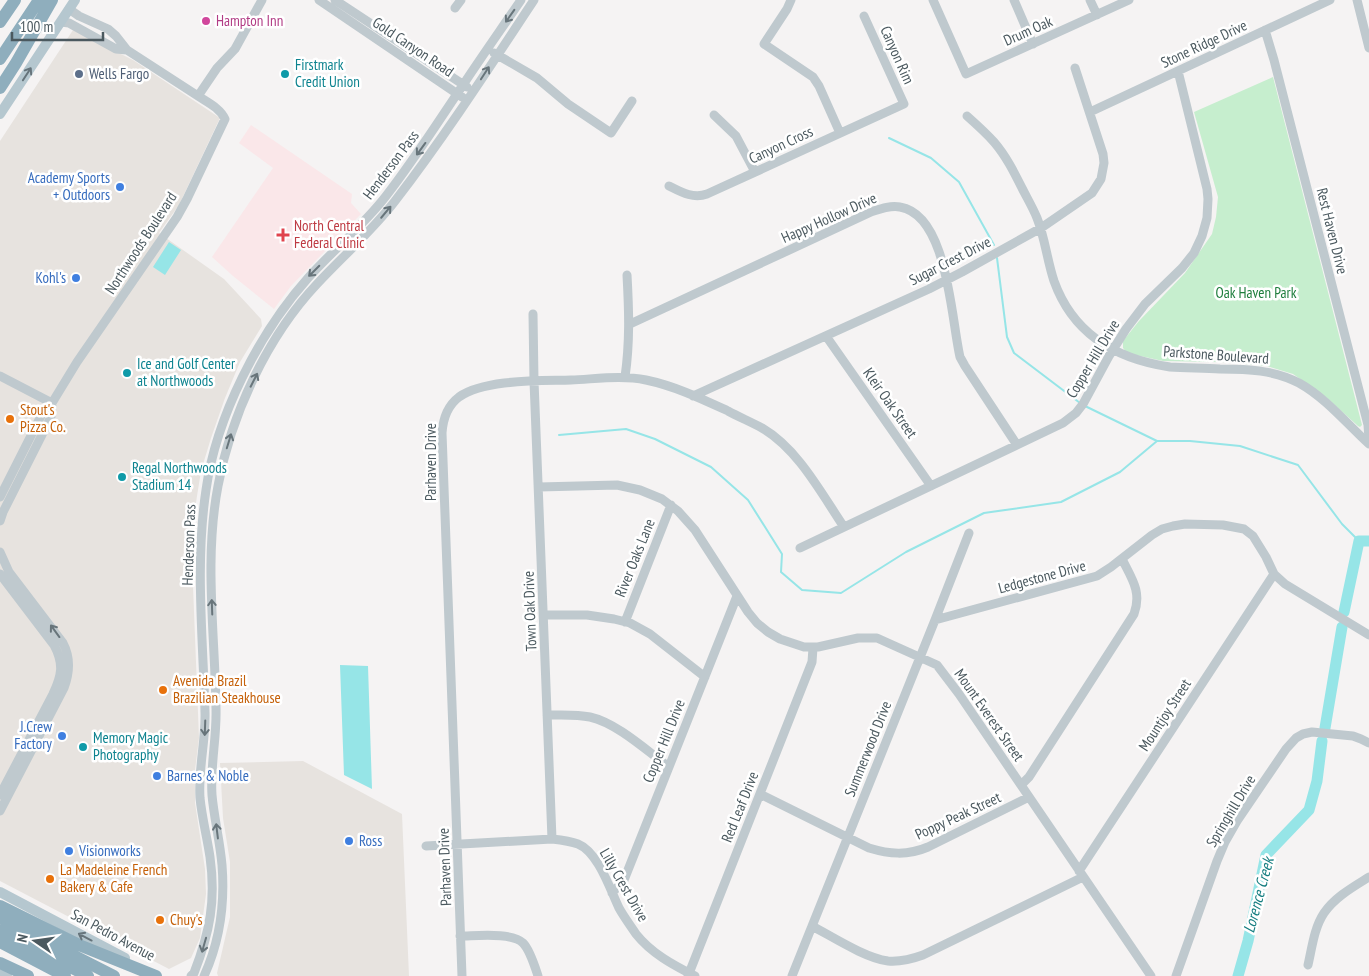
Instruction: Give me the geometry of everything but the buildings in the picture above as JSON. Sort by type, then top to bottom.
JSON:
[{"type":"highway","points":[[0,22],[15,0]]},
{"type":"highway","points":[[0,59],[39,0]]},
{"type":"highway","points":[[0,88],[52,0]]},
{"type":"highway","points":[[0,906],[79,945],[158,976]]},
{"type":"highway","points":[[0,918],[114,976]]},
{"type":"highway","points":[[0,930],[88,976]]},
{"type":"highway","points":[[0,942],[65,976]]},
{"type":"highway","points":[[0,963],[28,976]]},
{"type":"main road","points":[[0,114],[75,0]]},
{"type":"main road","name":"San Pedro Avenue","points":[[0,892],[158,976]]},
{"type":"main road","points":[[0,973],[7,976]]},
{"type":"street","points":[[198,96],[211,75],[235,49],[262,0]]},
{"type":"street","name":"Gold Canyon Road","points":[[318,0],[467,100]]},
{"type":"street","name":"Gold Canyon Road","points":[[335,0],[474,91]]},
{"type":"street","points":[[455,8],[460,0]]},
{"type":"street","name":"Henderson Pass","points":[[191,976],[204,948],[212,905],[210,857],[200,799],[205,728],[200,558],[206,487],[223,424],[240,384],[275,321],[307,279],[359,227],[385,197],[425,143],[521,0]]},
{"type":"street","name":"Henderson Pass","points":[[204,976],[219,930],[222,907],[222,865],[212,796],[216,711],[211,587],[212,535],[218,486],[225,452],[234,424],[247,392],[288,319],[315,286],[377,223],[393,204],[434,149],[534,0]]},
{"type":"street","points":[[791,0],[764,44],[813,77],[840,133]]},
{"type":"street","name":"Drum Oak","points":[[932,0],[966,74],[1129,0]]},
{"type":"street","points":[[1014,0],[1033,44]]},
{"type":"street","points":[[1090,0],[1096,15]]},
{"type":"street","name":"Stone Ridge Drive","points":[[1090,112],[1330,0]]},
{"type":"street","points":[[1357,0],[1369,48]]},
{"type":"street","points":[[69,9],[79,16],[108,29],[128,50]]},
{"type":"street","name":"Canyon Rim","points":[[864,16],[904,104]]},
{"type":"street","points":[[61,22],[68,22],[116,49],[128,50]]},
{"type":"street","name":"Rest Haven Drive","points":[[1265,30],[1368,425],[1369,439]]},
{"type":"street","points":[[488,48],[538,78],[568,104],[611,134],[632,101]]},
{"type":"street","name":"Northwoods Boulevard","points":[[0,521],[43,412],[52,403],[77,362],[177,217],[225,119],[221,112],[128,50]]},
{"type":"street","name":"Sugar Crest Drive","points":[[693,396],[947,280],[1040,228],[1086,199],[1098,187],[1104,163],[1103,154],[1075,68]]},
{"type":"street","name":"Copper Hill Drive","points":[[800,548],[1062,423],[1076,413],[1126,329],[1145,304],[1188,260],[1198,245],[1205,227],[1208,208],[1207,189],[1178,71]]},
{"type":"street","name":"Canyon Cross","points":[[669,186],[691,196],[702,196],[904,104]]},
{"type":"street","points":[[714,115],[736,136],[755,172]]},
{"type":"street","name":"Parkstone Boulevard","points":[[967,116],[994,141],[1002,152],[1034,210],[1055,282],[1068,309],[1087,332],[1099,342],[1126,356],[1158,365],[1256,370],[1281,376],[1298,383],[1321,399],[1369,444]]},
{"type":"street","name":"Happy Hollow Drive","points":[[630,324],[870,212],[892,206],[902,207],[918,216],[935,239],[947,280],[960,357],[1017,445]]},
{"type":"street","points":[[625,377],[630,324],[627,275]]},
{"type":"street","name":"Town Oak Drive","points":[[533,314],[552,839]]},
{"type":"street","name":"Kleir Oak Street","points":[[826,336],[931,486]]},
{"type":"street","points":[[0,376],[52,403]]},
{"type":"street","name":"Parhaven Drive","points":[[462,976],[442,433],[445,415],[453,402],[460,396],[475,389],[510,382],[625,377],[647,381],[693,396],[762,428],[778,440],[800,462],[844,527]]},
{"type":"street","points":[[223,424],[234,424]]},
{"type":"street","name":"Northwoods Boulevard","points":[[0,497],[18,472]]},
{"type":"street","name":"Mount Everest Street","points":[[539,487],[617,486],[640,490],[672,505],[695,530],[748,612],[768,632],[787,642],[813,648],[850,639],[877,638],[937,665],[959,694],[1152,976]]},
{"type":"street","name":"River Oaks Lane","points":[[625,622],[672,505]]},
{"type":"street","name":"Ledgestone Drive","points":[[935,620],[1092,578],[1111,567],[1162,529],[1185,524],[1223,525],[1244,530],[1253,536],[1274,574],[1285,584],[1369,635]]},
{"type":"street","name":"Summerwood Drive","points":[[792,976],[969,533]]},
{"type":"street","points":[[201,535],[212,535]]},
{"type":"street","points":[[0,552],[9,572],[54,645],[61,661],[60,674],[53,694],[0,795]]},
{"type":"street","points":[[1021,785],[1029,777],[1134,614],[1136,589],[1122,559]]},
{"type":"street","points":[[0,574],[63,643],[68,658],[68,675],[64,688],[0,811]]},
{"type":"street","name":"Mountjoy Street","points":[[1081,874],[1274,574]]},
{"type":"street","name":"Copper Hill Drive","points":[[612,892],[624,880],[738,596]]},
{"type":"street","points":[[544,615],[587,615],[625,622],[650,634],[705,677]]},
{"type":"street","points":[[202,644],[214,643]]},
{"type":"street","name":"Red Leaf Drive","points":[[690,975],[812,662],[813,648]]},
{"type":"street","points":[[547,715],[581,716],[600,720],[617,729],[669,767]]},
{"type":"street","name":"Springhill Drive","points":[[1176,976],[1217,861],[1226,842],[1237,821],[1286,749],[1296,738],[1312,732],[1353,736],[1369,743]]},
{"type":"street","name":"Poppy Peak Street","points":[[760,794],[869,848],[886,853],[900,854],[928,847],[1029,797]]},
{"type":"street","name":"Lilly Crest Drive","points":[[426,846],[552,839],[573,842],[587,849],[594,858],[628,922],[644,943],[658,956],[690,975]]},
{"type":"street","points":[[812,926],[861,952],[886,961],[909,959],[923,955],[1081,874]]},
{"type":"street","points":[[1308,965],[1316,932],[1324,914],[1338,898],[1369,877]]},
{"type":"street","points":[[212,880],[222,879]]},
{"type":"street","points":[[460,936],[509,937],[518,940],[527,949],[538,976]]},
{"type":"shaded area","points":[[73,30],[133,60],[220,118],[179,205],[159,233],[224,279],[261,319],[262,326],[240,362],[225,398],[201,471],[194,515],[192,561],[199,738],[195,770],[195,803],[205,869],[206,894],[200,938],[191,958],[169,969],[0,881],[0,141]]},
{"type":"shaded area","name":"North Central Federal Clinic","points":[[251,125],[352,194],[351,203],[361,214],[291,286],[274,309],[212,257],[273,168],[239,143]]},
{"type":"shaded area","points":[[303,761],[402,814],[409,976],[218,976],[217,973],[230,917],[230,862],[223,818],[220,763]]},
{"type":"green space","name":"Oak Haven Park","points":[[1273,77],[1362,425],[1360,427],[1327,398],[1293,374],[1267,366],[1222,362],[1163,361],[1127,353],[1123,348],[1123,341],[1139,321],[1185,273],[1212,234],[1218,197],[1194,112]]},
{"type":"water","points":[[169,242],[181,250],[165,275],[153,267]]},
{"type":"water","points":[[340,665],[368,666],[372,789],[344,775]]},
{"type":"waterway","points":[[889,138],[931,158],[959,182],[994,245]]},
{"type":"waterway","points":[[997,258],[1007,337],[1014,353],[1080,403]]},
{"type":"waterway","points":[[1085,406],[1157,441]]},
{"type":"waterway","points":[[559,435],[626,429],[655,439],[711,467],[748,500],[782,554],[781,572],[802,590],[841,593],[906,552],[984,513],[1061,502],[1120,472],[1157,441],[1190,441],[1240,446],[1298,465],[1342,524],[1359,541]]},
{"type":"waterway","name":"Lorence Creek","points":[[1344,612],[1359,541],[1369,541]]},
{"type":"waterway","name":"Lorence Creek","points":[[1325,728],[1342,627]]},
{"type":"waterway","name":"Lorence Creek","points":[[1238,976],[1248,941],[1266,855],[1309,810],[1317,781],[1322,741]]},
{"type":"place","name":"Hampton Inn","points":[[206,21]]},
{"type":"place","name":"Wells Fargo","points":[[79,74]]},
{"type":"place","name":"Firstmark Credit Union","points":[[285,74]]},
{"type":"place","name":"Academy Sports + Outdoors","points":[[120,187]]},
{"type":"place","name":"North Central Federal Clinic","points":[[283,235]]},
{"type":"place","name":"Kohl's","points":[[76,278]]},
{"type":"place","name":"Ice and Golf Center at Northwoods","points":[[127,373]]},
{"type":"place","name":"Stout's Pizza Co.","points":[[10,419]]},
{"type":"place","name":"Regal Northwoods Stadium 14","points":[[122,477]]},
{"type":"place","name":"Avenida Brazil Brazilian Steakhouse","points":[[163,690]]},
{"type":"place","name":"J.Crew Factory","points":[[62,736]]},
{"type":"place","name":"Memory Magic Photography","points":[[83,747]]},
{"type":"place","name":"Barnes & Noble","points":[[157,776]]},
{"type":"place","name":"Ross","points":[[349,841]]},
{"type":"place","name":"Visionworks","points":[[69,851]]},
{"type":"place","name":"La Madeleine French Bakery & Cafe","points":[[50,879]]},
{"type":"place","name":"Chuy's","points":[[160,920]]}]
